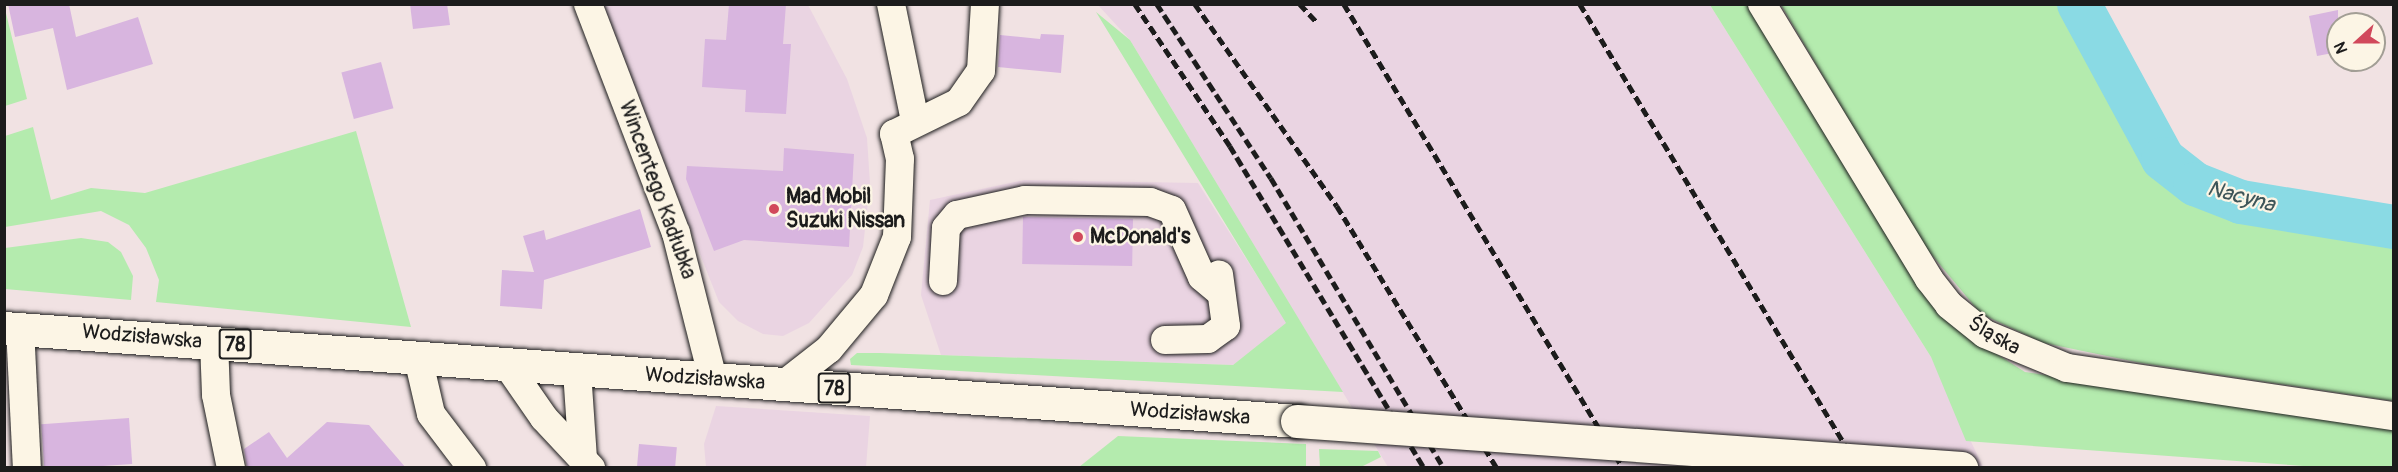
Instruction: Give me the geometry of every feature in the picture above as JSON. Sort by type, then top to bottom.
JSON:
[{"type":"main road","name":"Wodzisławska","points":[[10,326],[508,366],[1961,468]]},
{"type":"street","name":"Wincentego Kadłubka","points":[[588,4],[676,232],[713,380]]},
{"type":"street","points":[[891,4],[915,122]]},
{"type":"street","points":[[783,384],[836,342],[889,266],[900,199],[894,134],[959,102],[981,71],[986,4]]},
{"type":"street","name":"Śląska","points":[[1762,4],[1929,279],[1949,305],[1985,334],[2067,368],[2394,416]]},
{"type":"street","points":[[943,280],[946,228],[950,220],[969,211],[1025,200],[1160,203],[1183,226],[1201,239],[1217,267],[1227,318],[1218,334],[1165,340]]},
{"type":"street","points":[[10,326],[13,402],[27,468]]},
{"type":"street","points":[[214,342],[217,404],[231,468]]},
{"type":"street","points":[[418,357],[431,414],[472,468]]},
{"type":"street","points":[[508,366],[529,400],[587,463]]},
{"type":"street","points":[[577,371],[587,463]]},
{"type":"shaded area","points":[[601,5],[808,5],[847,79],[867,138],[870,184],[863,247],[852,275],[809,323],[783,336],[763,334],[738,321],[719,302]]},
{"type":"shaded area","points":[[1098,5],[1710,5],[1931,357],[1983,467],[1388,467],[1130,40]]},
{"type":"shaded area","points":[[1024,180],[1198,183],[1287,323],[1233,365],[941,355],[921,295],[930,200]]},
{"type":"shaded area","points":[[716,406],[870,416],[866,467],[706,467],[704,444]]},
{"type":"green space","points":[[4,5],[27,99],[5,106],[4,106]]},
{"type":"green space","points":[[1710,5],[1747,5],[1923,291],[1978,342],[2025,372],[2393,427],[2393,467],[2317,467],[1966,441],[1931,357]]},
{"type":"green space","points":[[1781,5],[2087,5],[2172,160],[2212,183],[2393,218],[2393,401],[2141,363],[2044,343],[1981,314],[1921,242]]},
{"type":"green space","points":[[1096,12],[1130,40],[1343,392],[851,365],[850,359],[857,353],[880,353],[1233,365],[1286,323]]},
{"type":"green space","points":[[33,127],[51,200],[91,188],[145,193],[356,131],[411,327],[156,302],[159,280],[146,248],[129,225],[101,211],[5,227],[5,136]]},
{"type":"green space","points":[[81,238],[108,242],[121,252],[133,276],[131,300],[5,289],[5,248]]},
{"type":"green space","points":[[1118,436],[1306,444],[1306,467],[1079,467]]},
{"type":"green space","points":[[1319,449],[1378,451],[1381,457],[1361,467],[1320,467]]},
{"type":"building","points":[[8,4],[69,4],[76,37],[138,17],[153,64],[67,90],[53,28],[15,37]]},
{"type":"building","points":[[410,4],[447,4],[450,25],[413,29]]},
{"type":"building","points":[[729,4],[786,4],[783,44],[791,44],[786,114],[745,112],[746,90],[702,87],[705,39],[726,40]]},
{"type":"building","points":[[2326,12],[2326,54],[2317,56],[2309,16]]},
{"type":"building","points":[[1041,34],[1064,35],[1061,73],[998,67],[1000,35],[1040,39]]},
{"type":"building","points":[[381,62],[393,108],[354,119],[341,73]]},
{"type":"building","name":"Mad Mobil Suzuki Nissan","points":[[784,148],[854,154],[849,247],[744,240],[714,251],[686,179],[687,166],[783,171]]},
{"type":"building","points":[[640,209],[651,247],[544,280],[542,309],[500,306],[502,270],[534,272],[523,236],[544,230],[546,240]]},
{"type":"building","name":"McDonald's","points":[[1023,217],[1133,219],[1132,266],[1022,264]]},
{"type":"building","points":[[129,418],[132,464],[44,468],[41,424]]},
{"type":"building","points":[[327,422],[369,425],[406,468],[247,468],[244,449],[269,432],[287,458]]},
{"type":"building","points":[[639,444],[677,447],[675,468],[637,468]]},
{"type":"waterway","name":"Nacyna","points":[[2079,4],[2163,159],[2195,184],[2241,202],[2394,227]]},
{"type":"railway","points":[[1135,4],[1230,146],[1424,468]]},
{"type":"railway","points":[[1157,4],[1271,178],[1444,468]]},
{"type":"railway","points":[[1195,4],[1337,206],[1497,468]]},
{"type":"railway","points":[[1300,4],[1317,22]]},
{"type":"railway","points":[[1344,4],[1623,468]]},
{"type":"railway","points":[[1580,4],[1859,468]]},
{"type":"place","name":"Mad Mobil Suzuki Nissan","points":[[774,209]]},
{"type":"place","name":"McDonald's","points":[[1078,237]]}]
